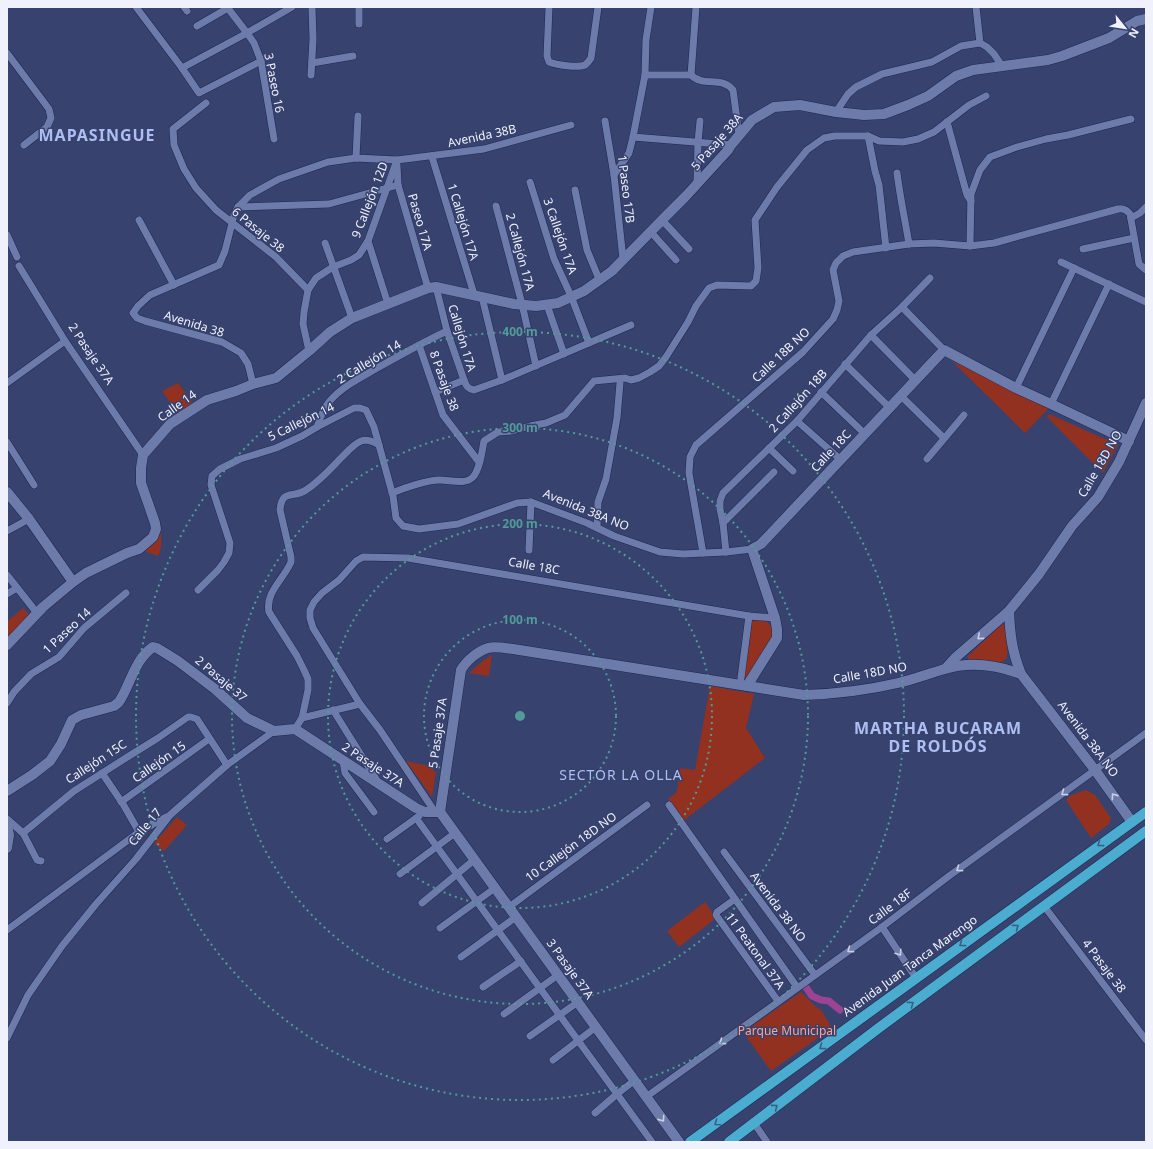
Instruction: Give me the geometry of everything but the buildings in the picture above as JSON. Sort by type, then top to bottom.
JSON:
[{"type":"main road","name":"Avenida Juan Tanca Marengo","points":[[690,1142],[1146,812]]},
{"type":"main road","points":[[1060,894],[1072,880],[1132,833],[1134,830],[1132,822]]},
{"type":"main road","points":[[722,1142],[731,1140],[880,1027],[1146,831]]},
{"type":"street","points":[[136,7],[199,93],[261,60]]},
{"type":"street","points":[[182,68],[248,33],[292,7]]},
{"type":"street","points":[[311,75],[312,7]]},
{"type":"street","points":[[359,7],[359,24]]},
{"type":"street","points":[[549,7],[547,56],[549,62],[554,64],[581,66],[587,64],[591,58],[598,7]]},
{"type":"street","points":[[614,175],[629,153],[633,137],[645,75],[646,40],[651,7]]},
{"type":"street","points":[[691,75],[696,7]]},
{"type":"street","points":[[976,7],[980,43]]},
{"type":"street","points":[[198,26],[227,8]]},
{"type":"street","name":"3 Paseo 16","points":[[227,8],[248,33],[261,60],[274,139]]},
{"type":"street","name":"5 Pasaje 38A","points":[[432,287],[514,304],[536,306],[558,303],[584,291],[612,271],[697,184],[728,150],[752,120],[774,107],[800,104],[836,112],[864,115],[884,114],[928,96],[956,76],[973,70],[1048,60],[1062,56],[1109,38],[1137,21],[1146,19]]},
{"type":"street","points":[[836,112],[848,94],[856,87],[882,74],[932,62],[961,46],[980,43],[994,54],[1002,66]]},
{"type":"street","points":[[7,53],[49,109],[51,118],[47,127],[24,145]]},
{"type":"street","points":[[312,63],[353,56]]},
{"type":"street","points":[[645,75],[691,75],[699,81],[725,83],[730,86],[733,90],[740,135]]},
{"type":"street","points":[[392,493],[408,487],[440,480],[457,482],[472,479],[478,471],[484,441],[498,432],[512,431],[549,422],[565,415],[594,381],[625,378],[630,380],[639,378],[659,366],[688,322],[696,306],[709,288],[717,285],[751,286],[756,281],[758,268],[756,220],[777,187],[807,150],[824,138],[836,136],[868,136],[880,141],[902,142],[918,139],[934,132],[969,105],[986,96]]},
{"type":"street","name":"6 Pasaje 38","points":[[206,103],[174,129],[174,145],[184,169],[196,188],[216,210],[276,257],[308,290]]},
{"type":"street","points":[[356,158],[358,116]]},
{"type":"street","points":[[970,246],[971,194],[980,170],[990,157],[1017,147],[1046,139],[1131,119]]},
{"type":"street","points":[[697,184],[700,120]]},
{"type":"street","name":"1 Paseo 17B","points":[[605,121],[614,175],[623,259]]},
{"type":"street","points":[[947,122],[967,195],[971,201]]},
{"type":"street","name":"Avenida 38B","points":[[238,207],[250,195],[279,179],[328,162],[356,158],[397,160],[432,157],[484,149],[571,126]]},
{"type":"street","points":[[868,136],[879,185],[886,248]]},
{"type":"street","points":[[633,137],[732,145]]},
{"type":"street","name":"1 Callejón 17A","points":[[432,157],[478,296],[502,380]]},
{"type":"street","name":"Paseo 17A","points":[[397,160],[398,185],[432,287]]},
{"type":"street","name":"9 Callejón 12D","points":[[308,290],[316,278],[333,267],[359,255],[368,241],[397,160]]},
{"type":"street","points":[[897,173],[909,244]]},
{"type":"street","name":"3 Callejón 17A","points":[[530,182],[554,258],[571,296],[589,343]]},
{"type":"street","points":[[139,220],[174,285],[219,265],[225,251],[234,214],[238,207],[329,204],[398,185]]},
{"type":"street","points":[[575,190],[587,250],[599,280]]},
{"type":"street","name":"2 Callejón 17A","points":[[496,206],[522,304],[536,366]]},
{"type":"street","points":[[1146,207],[1140,213],[1130,218],[1139,264],[1146,270]]},
{"type":"street","name":"Calle 18B NO","points":[[703,553],[689,473],[690,457],[696,445],[803,352],[832,319],[839,302],[833,270],[836,262],[843,256],[853,252],[909,244],[934,243],[970,246],[994,243],[1118,208],[1128,211],[1130,218]]},
{"type":"street","points":[[662,220],[689,249]]},
{"type":"street","points":[[650,231],[676,260]]},
{"type":"street","points":[[7,235],[17,257]]},
{"type":"street","points":[[1083,249],[1134,238]]},
{"type":"street","points":[[368,241],[388,304]]},
{"type":"street","points":[[325,243],[352,318]]},
{"type":"street","points":[[1061,262],[1146,302]]},
{"type":"street","name":"2 Pasaje 37A","points":[[18,266],[65,341],[143,455]]},
{"type":"street","points":[[1016,388],[1074,268]]},
{"type":"street","name":"2 Callejón 18B","points":[[726,552],[720,509],[720,501],[724,492],[797,421],[871,335],[902,307],[930,278]]},
{"type":"street","points":[[1051,404],[1109,284]]},
{"type":"street","name":"Avenida 38","points":[[174,285],[150,295],[133,313],[136,318],[222,342],[240,354],[248,364],[253,384]]},
{"type":"street","name":"Calle 14","points":[[143,455],[170,424],[206,400],[236,392],[253,384],[276,378],[330,332],[352,318],[432,287]]},
{"type":"street","name":"Callejón 17A","points":[[432,287],[467,387],[474,390],[502,380]]},
{"type":"street","points":[[308,290],[303,324],[309,351]]},
{"type":"street","points":[[547,305],[564,354]]},
{"type":"street","points":[[902,307],[944,350],[1016,388],[1129,441]]},
{"type":"street","points":[[502,380],[631,325]]},
{"type":"street","name":"2 Callejón 14","points":[[316,427],[329,402],[352,382],[419,344],[447,331]]},
{"type":"street","points":[[871,335],[916,381]]},
{"type":"street","points":[[7,383],[65,341]]},
{"type":"street","name":"8 Pasaje 38","points":[[419,344],[443,416],[479,462]]},
{"type":"street","name":"Calle 18C","points":[[752,549],[761,544],[944,350]]},
{"type":"street","points":[[845,364],[890,408]]},
{"type":"street","points":[[436,392],[464,380]]},
{"type":"street","points":[[597,528],[598,502],[606,479],[617,418],[620,383]]},
{"type":"street","points":[[821,392],[865,434]]},
{"type":"street","points":[[901,396],[944,438]]},
{"type":"street","name":"Calle 18D NO","points":[[468,660],[487,648],[497,648],[744,682],[771,691],[804,696],[896,683],[946,668],[955,658],[1009,611],[1039,574],[1072,526],[1098,497],[1119,462],[1146,403]]},
{"type":"street","name":"5 Callejón 14","points":[[198,590],[218,570],[229,553],[230,543],[210,485],[212,476],[220,469],[240,459],[276,448],[354,408],[366,410],[369,414],[379,445]]},
{"type":"street","points":[[927,459],[964,415]]},
{"type":"street","points":[[797,421],[840,460]]},
{"type":"street","points":[[274,731],[295,729],[302,718],[308,690],[308,680],[297,656],[269,612],[268,605],[271,594],[291,562],[280,510],[281,503],[283,498],[287,495],[305,491],[317,482],[354,445],[363,440],[372,441],[379,445]]},
{"type":"street","points":[[7,442],[34,485]]},
{"type":"street","name":"Avenida 38A NO","points":[[379,445],[392,493],[396,518],[403,526],[419,529],[458,524],[517,503],[531,502],[614,536],[660,552],[683,554],[703,553]]},
{"type":"street","points":[[769,448],[793,471]]},
{"type":"street","points":[[7,645],[43,607],[73,582],[86,573],[127,553],[139,549],[153,537],[156,529],[155,523],[140,483],[143,455]]},
{"type":"street","points":[[723,524],[774,472]]},
{"type":"street","points":[[7,492],[29,519],[73,582]]},
{"type":"street","points":[[529,550],[531,502]]},
{"type":"street","points":[[7,531],[29,519]]},
{"type":"street","points":[[703,553],[752,549],[775,618],[777,638],[744,682]]},
{"type":"street","name":"Calle 18C","points":[[360,704],[313,628],[310,618],[310,610],[314,602],[322,593],[339,580],[356,561],[363,557],[408,558],[749,616],[775,618]]},
{"type":"street","points":[[7,575],[37,613]]},
{"type":"street","points":[[7,594],[17,588]]},
{"type":"street","name":"1 Paseo 14","points":[[7,703],[14,692],[31,674],[59,657],[84,628],[126,593]]},
{"type":"street","name":"Avenida 38A NO","points":[[1009,611],[1012,647],[1015,661],[1021,674],[1096,770],[1132,822]]},
{"type":"street","points":[[744,682],[749,616]]},
{"type":"street","name":"2 Pasaje 37","points":[[7,791],[50,761],[61,744],[72,720],[81,715],[114,706],[119,702],[138,663],[153,647],[178,661],[215,689],[247,718],[274,731]]},
{"type":"street","name":"5 Pasaje 37A","points":[[433,812],[461,670],[468,660]]},
{"type":"street","points":[[946,668],[977,664],[1008,669],[1021,674]]},
{"type":"street","points":[[302,718],[360,704],[380,730],[433,812],[416,818],[387,839]]},
{"type":"street","points":[[333,710],[380,785]]},
{"type":"street","name":"Callejón 15C","points":[[23,833],[74,791],[158,738],[188,717],[192,717],[196,720],[209,740]]},
{"type":"street","name":"2 Pasaje 37A","points":[[295,729],[416,808],[433,812]]},
{"type":"street","name":"Calle 17","points":[[7,1038],[28,995],[62,946],[96,904],[136,859],[170,815],[227,765],[274,731]]},
{"type":"street","name":"Calle 18F","points":[[646,1097],[882,927],[949,876],[1146,733]]},
{"type":"street","points":[[209,740],[227,765]]},
{"type":"street","name":"Callejón 15","points":[[121,802],[209,740]]},
{"type":"street","points":[[343,761],[345,773],[374,812]]},
{"type":"street","points":[[102,773],[139,832]]},
{"type":"street","name":"10 Callejón 18D NO","points":[[508,907],[647,805]]},
{"type":"street","points":[[669,806],[797,987]]},
{"type":"street","name":"3 Pasaje 37A","points":[[433,812],[455,833],[679,1142]]},
{"type":"street","points":[[7,930],[139,832],[170,815]]},
{"type":"street","points":[[416,818],[652,1142]]},
{"type":"street","points":[[7,819],[23,833],[38,860],[41,861]]},
{"type":"street","points":[[7,825],[9,835],[7,848]]},
{"type":"street","points":[[400,874],[455,833]]},
{"type":"street","name":"Avenida 38 NO","points":[[724,852],[815,975]]},
{"type":"street","points":[[422,902],[474,860]]},
{"type":"street","points":[[440,928],[495,888]]},
{"type":"street","name":"11 Peatonal 37A","points":[[735,899],[716,913],[719,921],[778,1001]]},
{"type":"street","name":"4 Pasaje 38","points":[[1044,906],[1146,1040]]},
{"type":"street","points":[[461,957],[516,918]]},
{"type":"street","points":[[882,927],[916,978]]},
{"type":"street","points":[[483,987],[521,961]]},
{"type":"street","points":[[504,1014],[558,975]]},
{"type":"street","points":[[530,1036],[578,1002]]},
{"type":"street","points":[[553,1060],[596,1027]]},
{"type":"street","points":[[594,1113],[635,1080]]},
{"type":"street","points":[[754,1123],[767,1142]]},
{"type":"green space","points":[[952,361],[1049,408],[1025,433]]},
{"type":"green space","points":[[178,383],[193,403],[178,413],[162,391]]},
{"type":"green space","points":[[1049,414],[1118,445],[1103,473],[1047,417]]},
{"type":"green space","points":[[160,531],[161,544],[158,556],[144,551]]},
{"type":"green space","points":[[23,608],[30,616],[7,639],[7,622]]},
{"type":"green space","points":[[750,618],[767,621],[775,632],[748,681],[741,680]]},
{"type":"green space","points":[[1002,624],[1008,626],[1007,658],[1002,662],[968,661],[968,656]]},
{"type":"green space","points":[[492,655],[489,676],[469,673],[484,660]]},
{"type":"green space","points":[[710,686],[754,694],[746,728],[765,758],[683,821],[668,799],[677,792],[680,768],[695,770]]},
{"type":"green space","points":[[406,761],[434,767],[433,771],[436,772],[432,797]]},
{"type":"green space","points":[[1086,790],[1095,795],[1111,818],[1109,824],[1091,838],[1066,800],[1071,795]]},
{"type":"green space","points":[[177,817],[187,825],[164,851],[154,843]]},
{"type":"green space","points":[[705,902],[716,918],[679,947],[667,931]]},
{"type":"green space","name":"Parque Municipal","points":[[801,992],[821,1010],[832,1028],[771,1071],[743,1032]]},
{"type":"waterway","points":[[805,986],[812,996],[821,1000],[829,1001],[840,1010]]},
{"type":"district","name":"MAPASINGUE","points":[[97,135]]},
{"type":"district","name":"MARTHA BUCARAM DE ROLDÓS","points":[[938,737]]},
{"type":"district","name":"SECTOR LA OLLA","points":[[621,775]]}]
